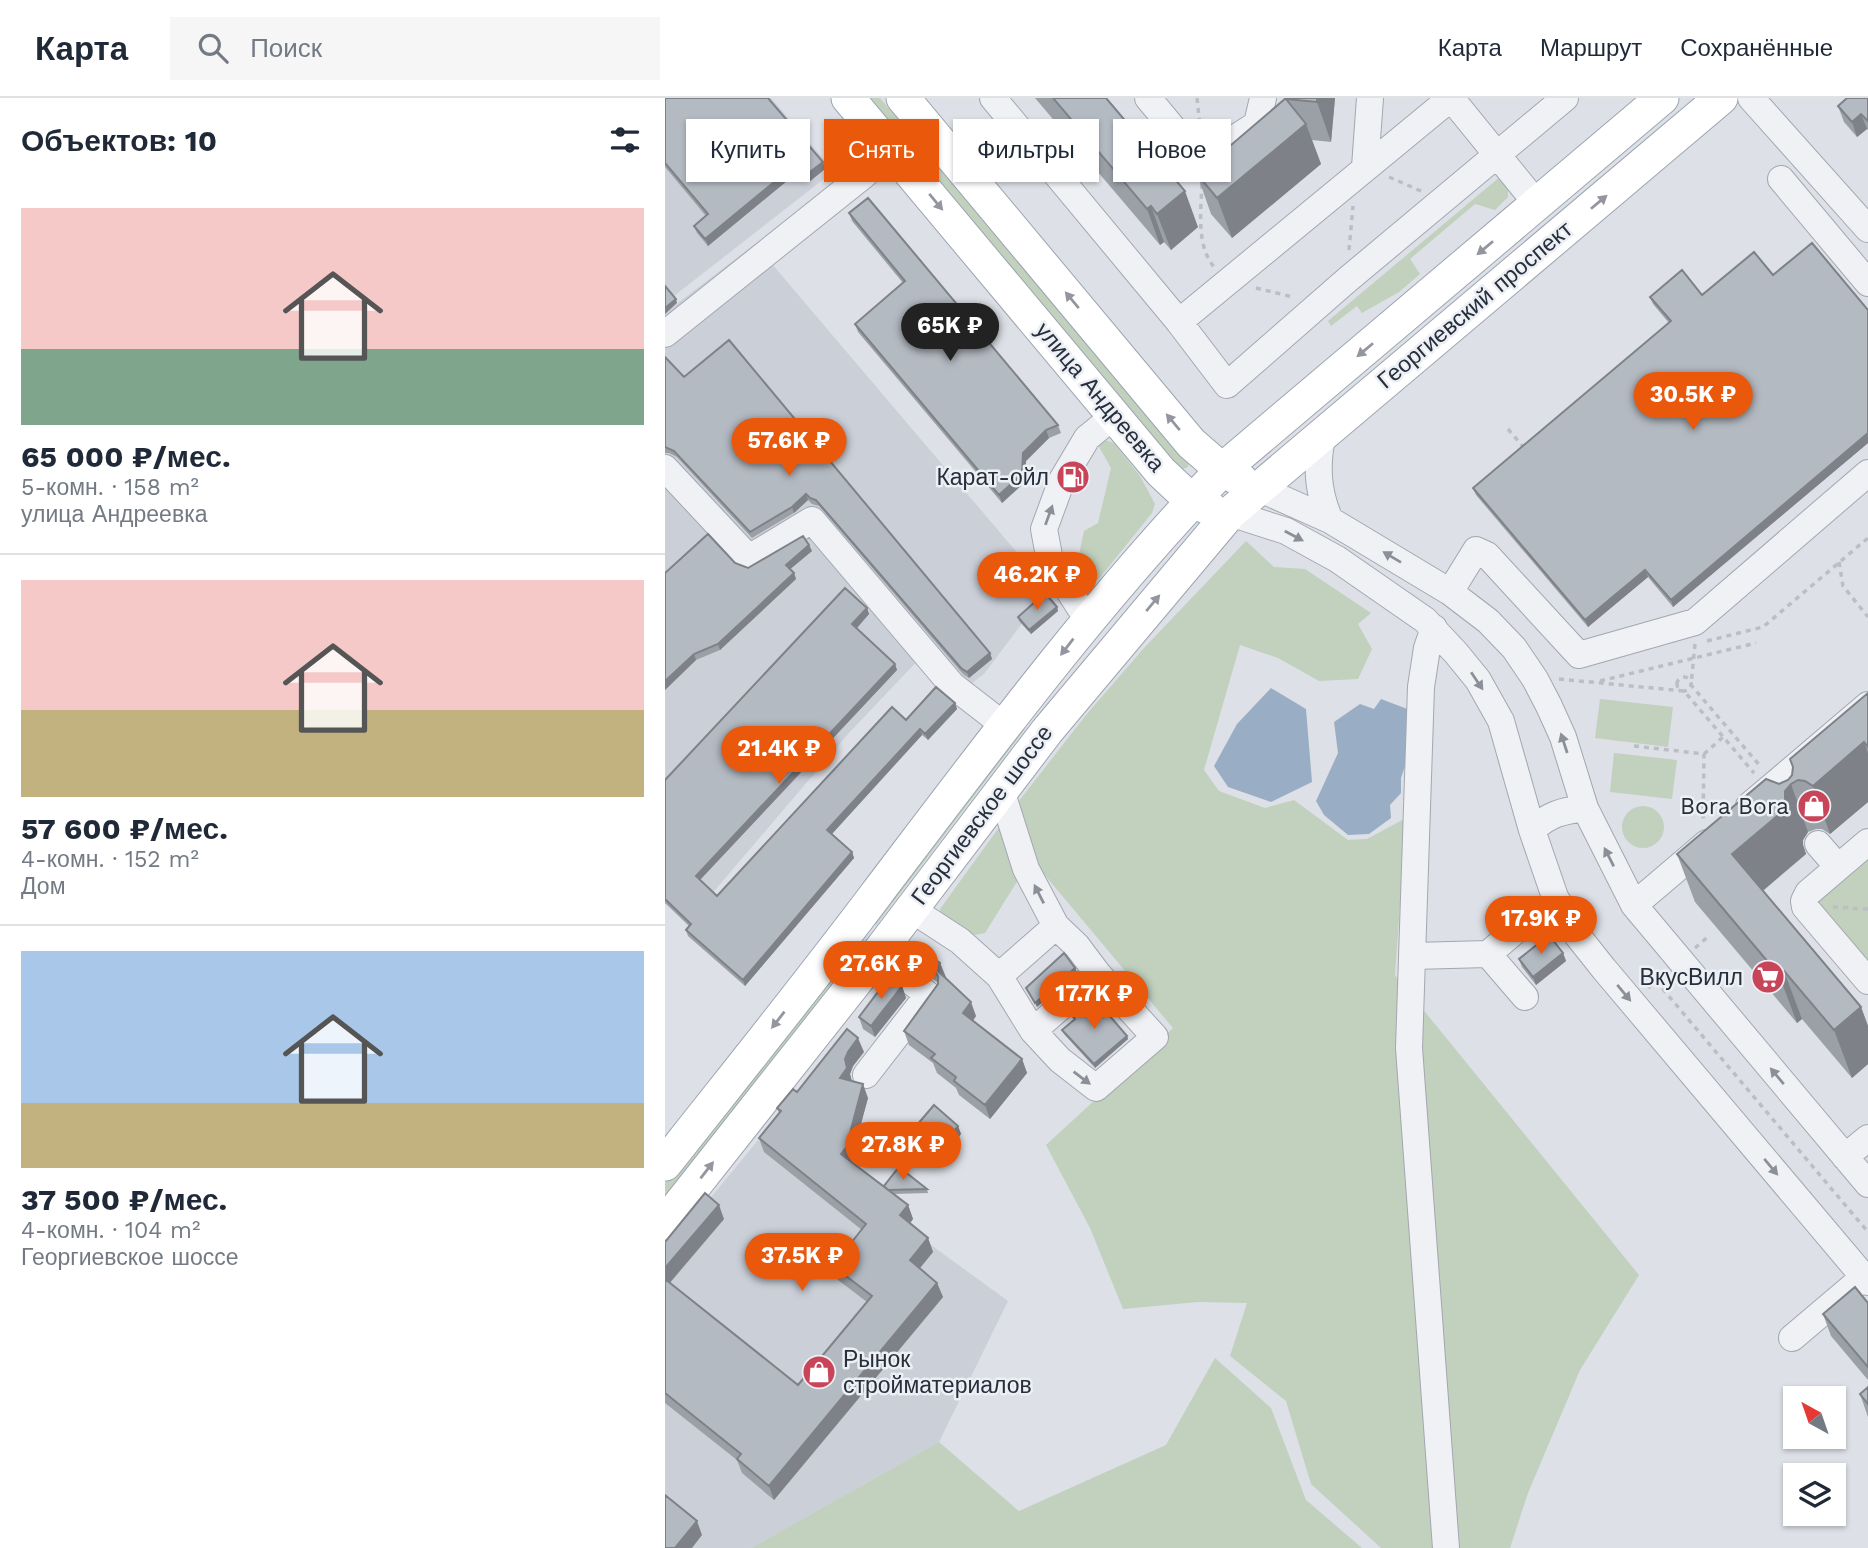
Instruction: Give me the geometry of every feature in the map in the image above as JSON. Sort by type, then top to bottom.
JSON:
[{"type":"main road","name":"улица Андреевка","points":[[848,98],[866,119]]},
{"type":"main road","name":"улица Андреевка","points":[[903,98],[1191,443],[1222,470],[1258,488]]},
{"type":"main road","name":"Георгиевский проспект","points":[[1192,501],[1222,470],[1662,98]]},
{"type":"main road","name":"Георгиевский проспект","points":[[1230,513],[1721,98]]},
{"type":"main road","name":"улица Андреевка","points":[[920,182],[1161,472],[1192,501]]},
{"type":"main road","points":[[1192,501],[1209,509],[1230,513]]},
{"type":"main road","name":"Георгиевское шоссе","points":[[665,1164],[1092,616],[1192,501]]},
{"type":"main road","name":"Георгиевское шоссе","points":[[665,1223],[875,958],[1001,790],[1097,670],[1230,513]]},
{"type":"street","points":[[993,98],[1179,322],[1227,385],[1347,280],[1565,98]]},
{"type":"street","points":[[1148,98],[1165,119]]},
{"type":"street","points":[[1231,141],[1257,124],[1263,98]]},
{"type":"street","points":[[1360,170],[1370,98]]},
{"type":"street","points":[[1179,322],[1360,170],[1451,98],[1537,204]]},
{"type":"street","points":[[1751,98],[1868,229]]},
{"type":"street","points":[[1781,180],[1868,283]]},
{"type":"street","points":[[665,334],[855,182]]},
{"type":"street","points":[[1092,616],[1080,608],[1050,561],[1044,529],[1062,480],[1087,438],[1115,415]]},
{"type":"street","points":[[1322,433],[1318,474],[1321,497],[1330,520]]},
{"type":"street","points":[[665,468],[749,558],[812,520],[952,685],[1005,726]]},
{"type":"street","points":[[1450,592],[1476,550],[1487,555],[1580,655],[1695,622],[1868,473]]},
{"type":"street","points":[[1258,488],[1330,520],[1450,592],[1481,615],[1505,639],[1535,680],[1563,737],[1585,808],[1634,905],[1868,1184]]},
{"type":"street","points":[[1230,513],[1286,531],[1327,553],[1382,590],[1434,628],[1478,680],[1501,721],[1532,830],[1555,897],[1577,935],[1866,1280],[1792,1338]]},
{"type":"street","points":[[1434,628],[1427,648],[1421,687],[1409,1048],[1445,1548]]},
{"type":"street","points":[[1634,905],[1719,826],[1868,705]]},
{"type":"street","points":[[911,909],[960,941],[999,975],[1033,1031],[1060,1060],[1096,1088],[1154,1037],[1077,946],[1056,926],[1027,869],[1001,790]]},
{"type":"street","points":[[1532,830],[1543,819],[1555,813],[1585,808]]},
{"type":"street","points":[[1868,842],[1808,893],[1804,901],[1805,907],[1868,981]]},
{"type":"street","points":[[1818,844],[1838,867]]},
{"type":"street","points":[[1413,956],[1488,954],[1529,919]]},
{"type":"street","points":[[999,975],[1056,926]]},
{"type":"street","points":[[842,940],[855,934],[863,935],[873,945],[875,958],[928,995],[866,1076]]},
{"type":"street","points":[[1488,954],[1525,996]]},
{"type":"street","points":[[1033,1031],[1098,974]]},
{"type":"street","points":[[1846,1157],[1868,1138]]},
{"type":"path","points":[[1347,280],[1360,170],[1444,200]]},
{"type":"path","points":[[1202,182],[1204,256],[1226,281],[1320,303]]},
{"type":"path","points":[[1508,429],[1526,450]]},
{"type":"path","points":[[1839,562],[1843,586],[1868,617]]},
{"type":"path","points":[[1594,683],[1756,643]]},
{"type":"path","points":[[1556,679],[1684,691],[1691,685],[1695,644]]},
{"type":"path","points":[[1680,679],[1689,680],[1769,785],[1684,691],[1679,689],[1677,684],[1680,679]]},
{"type":"path","points":[[1634,746],[1704,754],[1723,737]]},
{"type":"path","points":[[1704,754],[1719,826]]},
{"type":"path","points":[[1691,952],[1710,936]]},
{"type":"path","points":[[1647,988],[1670,969]]},
{"type":"path","points":[[1656,981],[1868,1232]]},
{"type":"shaded area","points":[[665,98],[771,98],[789,119],[686,119],[686,182],[810,182],[810,143],[824,159],[824,179],[665,303]]},
{"type":"shaded area","points":[[755,244],[1048,589],[984,674],[963,690],[923,655],[848,734],[687,923],[665,899],[665,313]]},
{"type":"shaded area","name":"Рынок стройматериалов","points":[[769,1127],[1008,1301],[939,1442],[751,1548],[665,1548],[665,1253]]},
{"type":"green space","points":[[864,98],[880,98],[898,119],[882,119]]},
{"type":"green space","points":[[939,167],[1189,461],[1188,467],[1181,470],[936,182],[939,182]]},
{"type":"green space","points":[[1501,176],[1508,188],[1508,197],[1495,210],[1475,204],[1410,259],[1420,274],[1399,292],[1362,313],[1357,306],[1331,326],[1328,321]]},
{"type":"green space","points":[[1102,439],[1114,443],[1140,476],[1155,504],[1152,513],[1098,580],[1083,575],[1079,559],[1084,531],[1098,523],[1111,468],[1098,445]]},
{"type":"green space","points":[[1246,541],[1274,567],[1305,569],[1371,613],[1358,624],[1372,649],[1358,679],[1319,681],[1278,658],[1240,645],[1204,770],[1219,791],[1265,808],[1294,800],[1348,840],[1367,839],[1406,818],[1395,975],[1639,1275],[1580,1370],[1528,1493],[1510,1548],[1381,1548],[1311,1484],[1286,1401],[1230,1356],[1247,1303],[1198,1302],[1123,1309],[1090,1228],[1046,1145],[1173,1028],[1033,861],[1015,806],[1086,715],[1144,648]]},
{"type":"green space","points":[[1600,699],[1673,707],[1668,747],[1595,738]]},
{"type":"green space","points":[[1025,729],[876,925],[869,920],[1011,734]]},
{"type":"green space","points":[[1614,753],[1677,760],[1672,799],[1610,792]]},
{"type":"green space","points":[[1643,806],[1658,812],[1664,827],[1658,842],[1643,848],[1628,842],[1622,827],[1628,812]]},
{"type":"green space","points":[[1000,826],[1018,880],[985,933],[975,935],[941,916],[940,909]]},
{"type":"green space","points":[[1868,856],[1868,970],[1811,904]]},
{"type":"green space","points":[[851,945],[858,950],[665,1197],[665,1183]]},
{"type":"green space","points":[[1215,1358],[1271,1408],[1306,1500],[1362,1548],[751,1548],[939,1442],[1019,1511],[1166,1445]]},
{"type":"water","points":[[1271,688],[1306,709],[1312,782],[1271,802],[1228,787],[1214,766],[1237,724]]},
{"type":"water","points":[[1381,699],[1410,710],[1413,742],[1401,778],[1401,793],[1390,805],[1391,818],[1369,834],[1348,835],[1324,815],[1316,801],[1338,753],[1334,722],[1360,704],[1374,709]]},
{"type":"building","points":[[665,98],[768,98],[786,119],[686,119],[686,182],[774,182],[705,239],[694,226],[708,214],[665,163]]},
{"type":"building","points":[[1053,98],[1106,98],[1124,119],[1113,119],[1113,169],[1099,152],[1099,119],[1071,119]]},
{"type":"building","points":[[1286,98],[1317,98],[1317,102],[1286,99],[1306,124],[1217,198],[1204,182],[1231,182],[1231,145]]},
{"type":"building","points":[[1847,98],[1868,98],[1868,121],[1861,114],[1852,122],[1838,106]]},
{"type":"building","points":[[810,147],[823,162],[810,172]]},
{"type":"building","points":[[1124,182],[1177,182],[1185,191],[1157,214],[1151,206],[1147,209]]},
{"type":"building","points":[[868,198],[1058,425],[1046,430],[1023,453],[1022,474],[999,495],[855,324],[905,281],[849,213]]},
{"type":"building","points":[[1812,243],[1868,310],[1868,433],[1671,600],[1645,570],[1585,620],[1473,488],[1671,321],[1650,297],[1682,270],[1702,295],[1754,252],[1773,275]]},
{"type":"building","points":[[665,286],[676,299],[665,308]]},
{"type":"building","points":[[729,340],[990,653],[967,672],[816,500],[806,494],[792,507],[750,532],[674,451],[665,447],[665,357],[684,377]]},
{"type":"building","points":[[708,534],[735,563],[748,568],[803,536],[809,545],[786,565],[794,573],[718,644],[694,654],[665,681],[665,573]]},
{"type":"building","points":[[845,588],[867,608],[852,624],[895,664],[696,876],[717,896],[892,707],[906,720],[936,687],[955,703],[925,734],[920,729],[827,830],[852,852],[743,980],[686,930],[691,924],[665,899],[665,780]]},
{"type":"building","points":[[1045,593],[1057,607],[1029,630],[1018,617]]},
{"type":"building","points":[[1868,693],[1868,747],[1864,742],[1813,786],[1798,780],[1791,784],[1785,791],[1789,806],[1732,854],[1861,1007],[1834,1030],[1784,971],[1779,975],[1677,854],[1766,779],[1779,784],[1788,780],[1793,767],[1790,759]]},
{"type":"building","points":[[1549,935],[1563,953],[1533,977],[1519,959]]},
{"type":"building","points":[[918,947],[940,963],[936,969],[971,1002],[963,1013],[1022,1059],[985,1105],[954,1081],[956,1077],[931,1058],[935,1054],[904,1031],[938,984],[938,976],[933,969],[914,953]]},
{"type":"building","points":[[1064,953],[1075,968],[1035,1003],[1026,988]]},
{"type":"building","points":[[890,976],[902,986],[871,1026],[859,1017]]},
{"type":"building","points":[[1096,1000],[1127,1036],[1094,1064],[1062,1030],[1075,1019],[1071,1014],[1082,1004],[1086,1009]]},
{"type":"building","points":[[847,1029],[858,1038],[848,1052],[845,1059],[847,1068],[840,1078],[863,1084],[850,1133],[854,1137],[841,1154],[908,1205],[900,1215],[928,1238],[910,1260],[937,1283],[769,1486],[737,1459],[741,1454],[665,1393],[665,1279],[798,1385],[872,1296],[833,1266],[866,1224],[759,1138],[781,1111],[777,1108],[793,1089],[797,1092]]},
{"type":"building","points":[[934,1105],[958,1126],[942,1146],[917,1125]]},
{"type":"building","points":[[899,1167],[927,1189],[888,1190],[884,1186]]},
{"type":"building","points":[[705,1193],[719,1205],[665,1268],[665,1242]]},
{"type":"building","points":[[1855,1287],[1868,1303],[1868,1367],[1823,1314]]},
{"type":"building","points":[[1868,1387],[1868,1404],[1860,1394]]},
{"type":"building","points":[[665,1495],[697,1521],[675,1548],[665,1548]]},
{"type":"place","name":"Карат-ойл","points":[[1073,477]]},
{"type":"place","name":"Bora Bora","points":[[1814,806]]},
{"type":"place","name":"ВкусВилл","points":[[1768,977]]},
{"type":"place","name":"Рынок стройматериалов","points":[[819,1372]]}]
